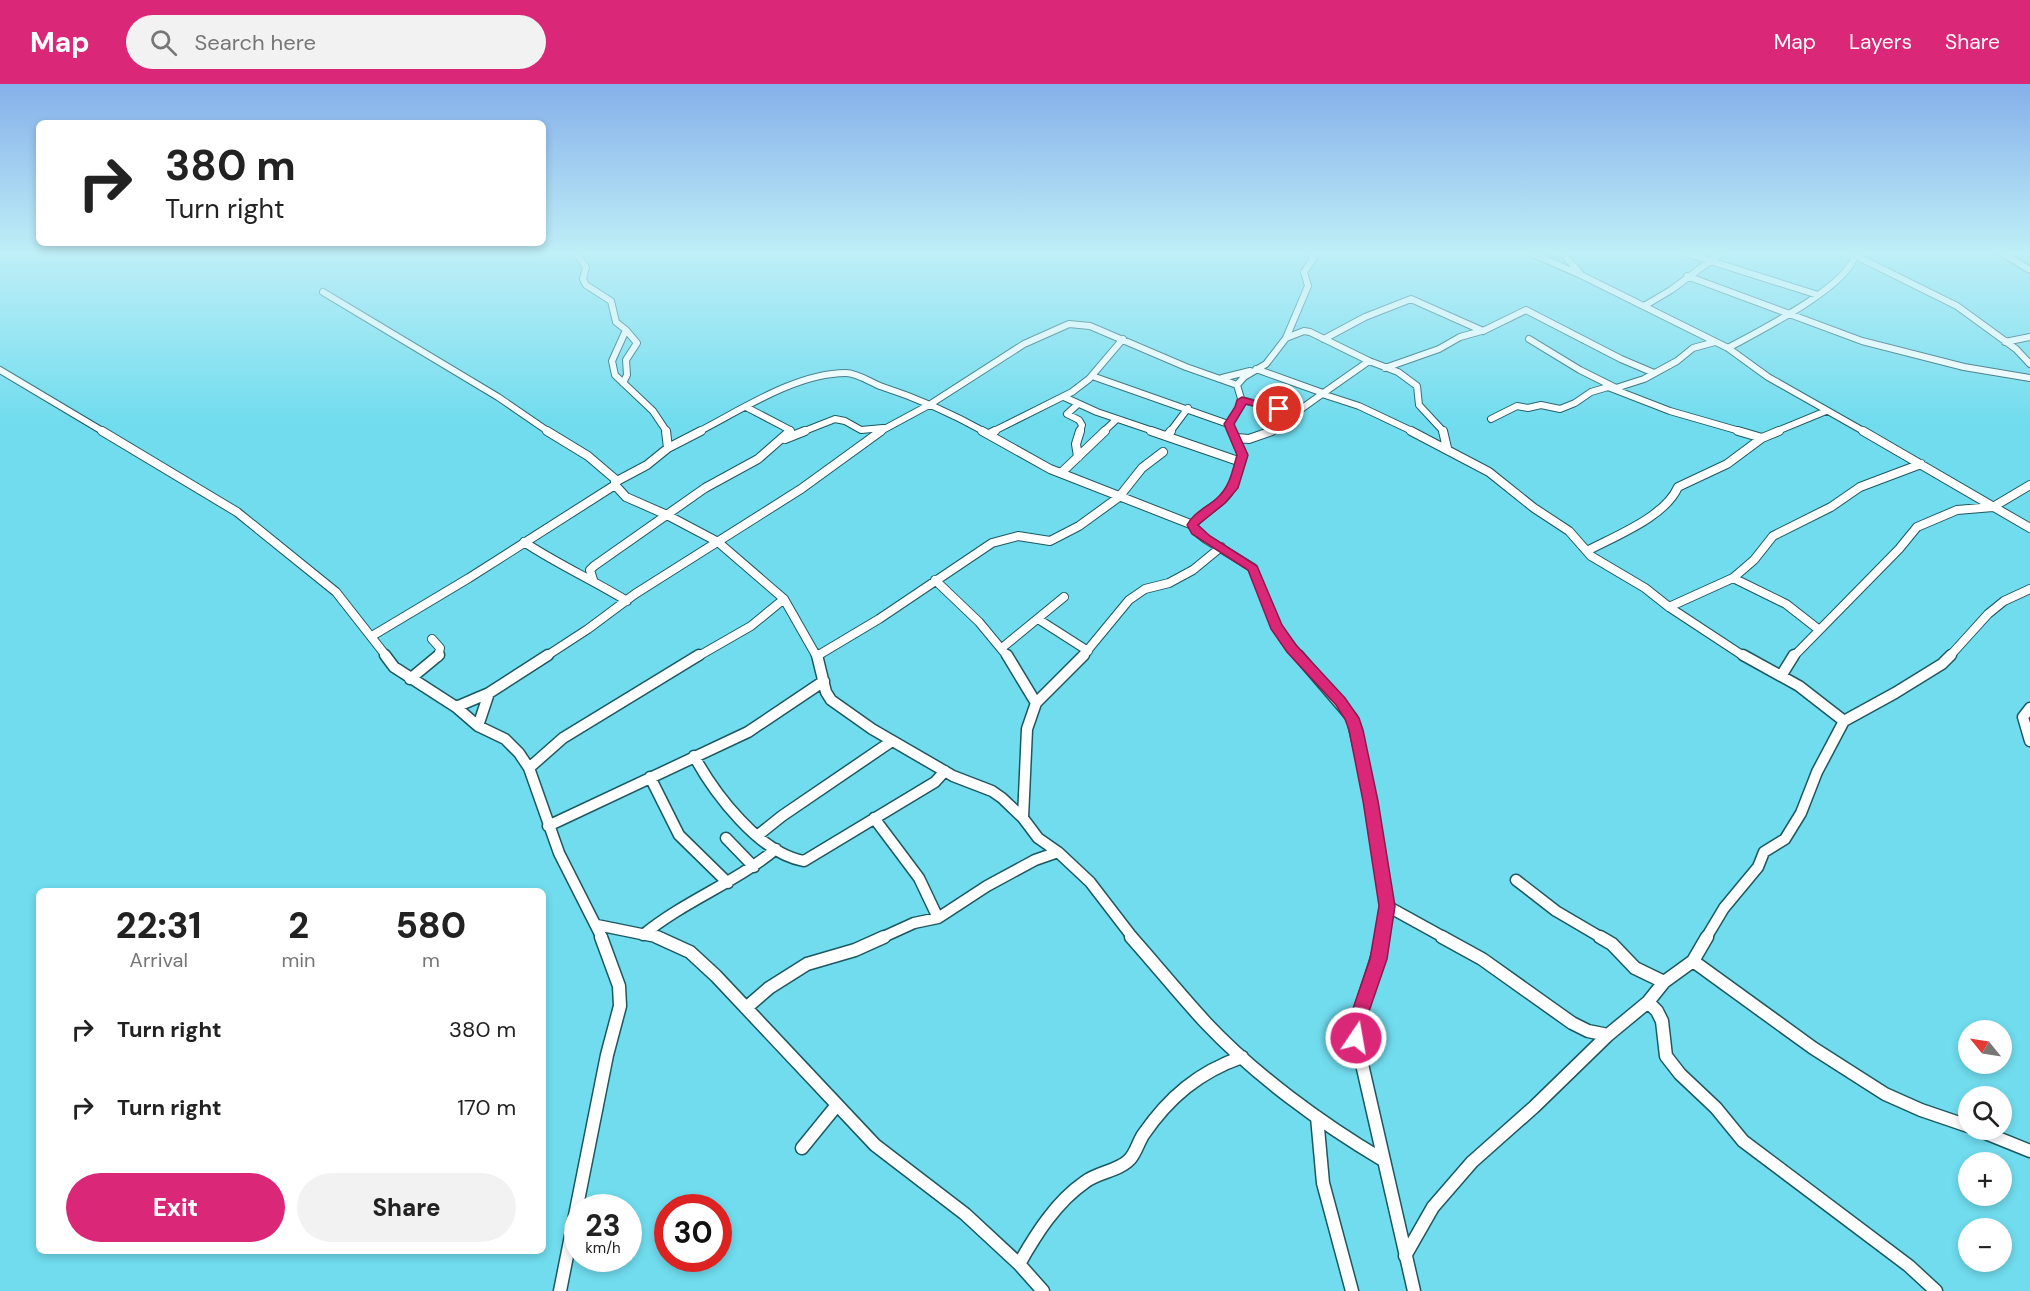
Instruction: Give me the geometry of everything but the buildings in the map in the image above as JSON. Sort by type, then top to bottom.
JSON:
[{"type":"street","points":[[352,309],[498,397],[522,416],[603,468],[615,479],[615,485],[626,497],[667,515],[718,542],[784,599],[798,620],[816,656],[826,692],[831,700],[859,722],[945,771],[992,791],[1023,818],[1038,838],[1058,852],[1090,882],[1122,926],[1192,1009],[1242,1057],[1317,1117],[1383,1160]]},
{"type":"street","points":[[613,309],[616,322],[637,343],[626,360],[627,375],[623,383]]},
{"type":"street","points":[[1222,378],[1254,370],[1266,364],[1286,338],[1298,309]]},
{"type":"street","points":[[1324,339],[1384,309]]},
{"type":"street","points":[[1436,309],[1483,331]]},
{"type":"street","points":[[1651,309],[1728,348],[1768,377],[2030,528]]},
{"type":"street","points":[[1774,309],[1837,333],[1902,353],[1964,367],[2030,378]]},
{"type":"street","points":[[1728,348],[1797,309]]},
{"type":"street","points":[[1962,309],[2021,353],[2030,364]]},
{"type":"street","points":[[1385,368],[1439,349],[1460,337],[1483,331],[1526,310],[1620,359],[1654,373]]},
{"type":"street","points":[[456,707],[489,693],[588,629],[627,601],[801,489],[888,426],[929,405],[1024,344],[1069,324],[1090,326],[1186,367],[1237,385],[1242,400],[1229,424],[1243,455],[1241,462],[1232,489],[1221,501],[1195,520],[1193,525]]},
{"type":"street","points":[[626,330],[612,362],[614,372],[659,417],[668,437],[668,448]]},
{"type":"street","points":[[1286,338],[1308,331],[1401,374],[1417,386],[1419,405],[1438,421],[1448,437],[1447,448]]},
{"type":"street","points":[[2006,342],[2030,337]]},
{"type":"street","points":[[989,434],[1064,397],[1092,376],[1123,339]]},
{"type":"street","points":[[1529,339],[1580,370],[1674,412],[1762,438]]},
{"type":"street","points":[[1491,419],[1517,406],[1528,408],[1543,405],[1560,408],[1602,387],[1620,389],[1673,363],[1693,348],[1715,342]]},
{"type":"street","points":[[1236,438],[1254,439],[1281,425],[1304,406],[1369,361]]},
{"type":"street","points":[[0,370],[237,512],[336,592],[394,667],[456,707],[478,726],[505,740],[519,753],[529,768],[548,826],[568,872],[597,925],[619,986],[620,1006],[607,1055],[560,1291]]},
{"type":"street","points":[[1237,385],[1254,370]]},
{"type":"street","points":[[1254,370],[1359,406],[1447,448],[1509,485],[1533,508],[1569,531],[1587,551],[1755,663],[1819,700],[1845,721]]},
{"type":"street","points":[[372,636],[615,485],[617,481],[647,465],[668,448],[794,384],[844,373],[898,390],[989,434],[1015,451],[1060,473],[1193,525],[1196,531],[1253,568],[1276,626],[1352,718],[1371,801],[1387,906],[1378,959],[1357,1020],[1356,1038],[1414,1291]]},
{"type":"street","points":[[1092,376],[1231,425]]},
{"type":"street","points":[[1064,397],[1117,419],[1241,462]]},
{"type":"street","points":[[1242,400],[1273,408],[1304,406]]},
{"type":"street","points":[[1078,404],[1067,414],[1079,420],[1082,425],[1076,444],[1078,457]]},
{"type":"street","points":[[746,407],[788,428],[790,432],[785,439]]},
{"type":"street","points":[[1168,435],[1188,408]]},
{"type":"street","points":[[1587,551],[1641,523],[1673,499],[1678,487],[1727,464],[1762,438],[1826,411]]},
{"type":"street","points":[[593,580],[590,570],[592,567],[712,484],[758,459],[785,439],[835,419],[841,419],[866,431],[888,426]]},
{"type":"street","points":[[1060,473],[1117,419]]},
{"type":"street","points":[[816,656],[879,619],[992,543],[1018,536],[1046,541],[1054,540],[1079,526],[1119,497],[1142,468],[1163,452]]},
{"type":"street","points":[[1669,607],[1733,578],[1755,560],[1773,536],[1831,507],[1860,487],[1921,464]]},
{"type":"street","points":[[1781,676],[1795,654],[1899,549],[1917,527],[1957,510],[1993,507],[2030,485]]},
{"type":"street","points":[[524,542],[559,565],[593,580],[627,601]]},
{"type":"street","points":[[1023,818],[1027,729],[1035,703],[1089,651],[1129,600],[1145,589],[1169,583],[1193,570],[1221,547]]},
{"type":"street","points":[[1733,578],[1786,604],[1818,629]]},
{"type":"street","points":[[935,580],[968,608],[1003,647],[1035,703]]},
{"type":"street","points":[[1405,1256],[1433,1207],[1472,1162],[1534,1107],[1608,1035],[1648,1002],[1664,982],[1693,962],[1724,908],[1758,867],[1764,852],[1785,839],[1801,813],[1817,772],[1838,729],[1845,721],[1942,664],[1988,614],[2004,601],[2030,589]]},
{"type":"street","points":[[1003,647],[1064,597]]},
{"type":"street","points":[[529,768],[563,738],[751,626],[784,599]]},
{"type":"street","points":[[1038,619],[1089,651]]},
{"type":"street","points":[[410,679],[439,656],[440,648],[432,639]]},
{"type":"street","points":[[548,826],[748,732],[824,681]]},
{"type":"street","points":[[478,726],[489,693]]},
{"type":"street","points":[[2030,708],[2023,717],[2030,741]]},
{"type":"street","points":[[757,836],[782,816],[892,741]]},
{"type":"street","points":[[694,756],[711,788],[727,809],[757,836],[776,849],[796,860],[804,861],[935,782],[945,771]]},
{"type":"street","points":[[650,777],[679,835],[728,883]]},
{"type":"street","points":[[874,818],[918,878],[938,918]]},
{"type":"street","points":[[726,838],[754,867]]},
{"type":"street","points":[[643,935],[669,914],[728,883],[754,867],[776,849]]},
{"type":"street","points":[[746,1008],[769,988],[807,964],[855,950],[914,923],[938,918],[987,886],[1035,860],[1058,852]]},
{"type":"street","points":[[1516,880],[1556,911],[1612,944],[1635,968],[1664,982]]},
{"type":"street","points":[[1387,906],[1482,959],[1572,1023],[1588,1031],[1608,1035]]},
{"type":"street","points":[[597,925],[665,940],[690,952],[717,976],[887,1156],[965,1214],[1019,1264],[1043,1291]]},
{"type":"street","points":[[1693,962],[1812,1048],[1885,1094],[1920,1110],[1958,1123]]},
{"type":"street","points":[[1648,1002],[1657,1011],[1662,1021],[1666,1056],[1680,1074],[1716,1108],[1743,1141],[1909,1266],[1936,1291]]},
{"type":"street","points":[[1019,1264],[1034,1237],[1083,1183],[1097,1173],[1128,1161],[1141,1138],[1175,1095],[1206,1071],[1242,1057]]},
{"type":"street","points":[[802,1148],[837,1105]]},
{"type":"street","points":[[1317,1117],[1316,1146],[1320,1176],[1352,1291]]},
{"type":"street","points":[[2003,1140],[2030,1151]]},
{"type":"route","points":[[1279,409],[1242,400],[1229,424],[1243,455],[1234,486],[1221,501],[1195,520],[1193,525],[1196,531],[1206,539],[1253,568],[1265,604],[1276,626],[1292,648],[1340,702],[1352,718],[1356,730],[1371,801],[1378,862],[1387,906],[1378,959],[1357,1020],[1356,1038]]}]
